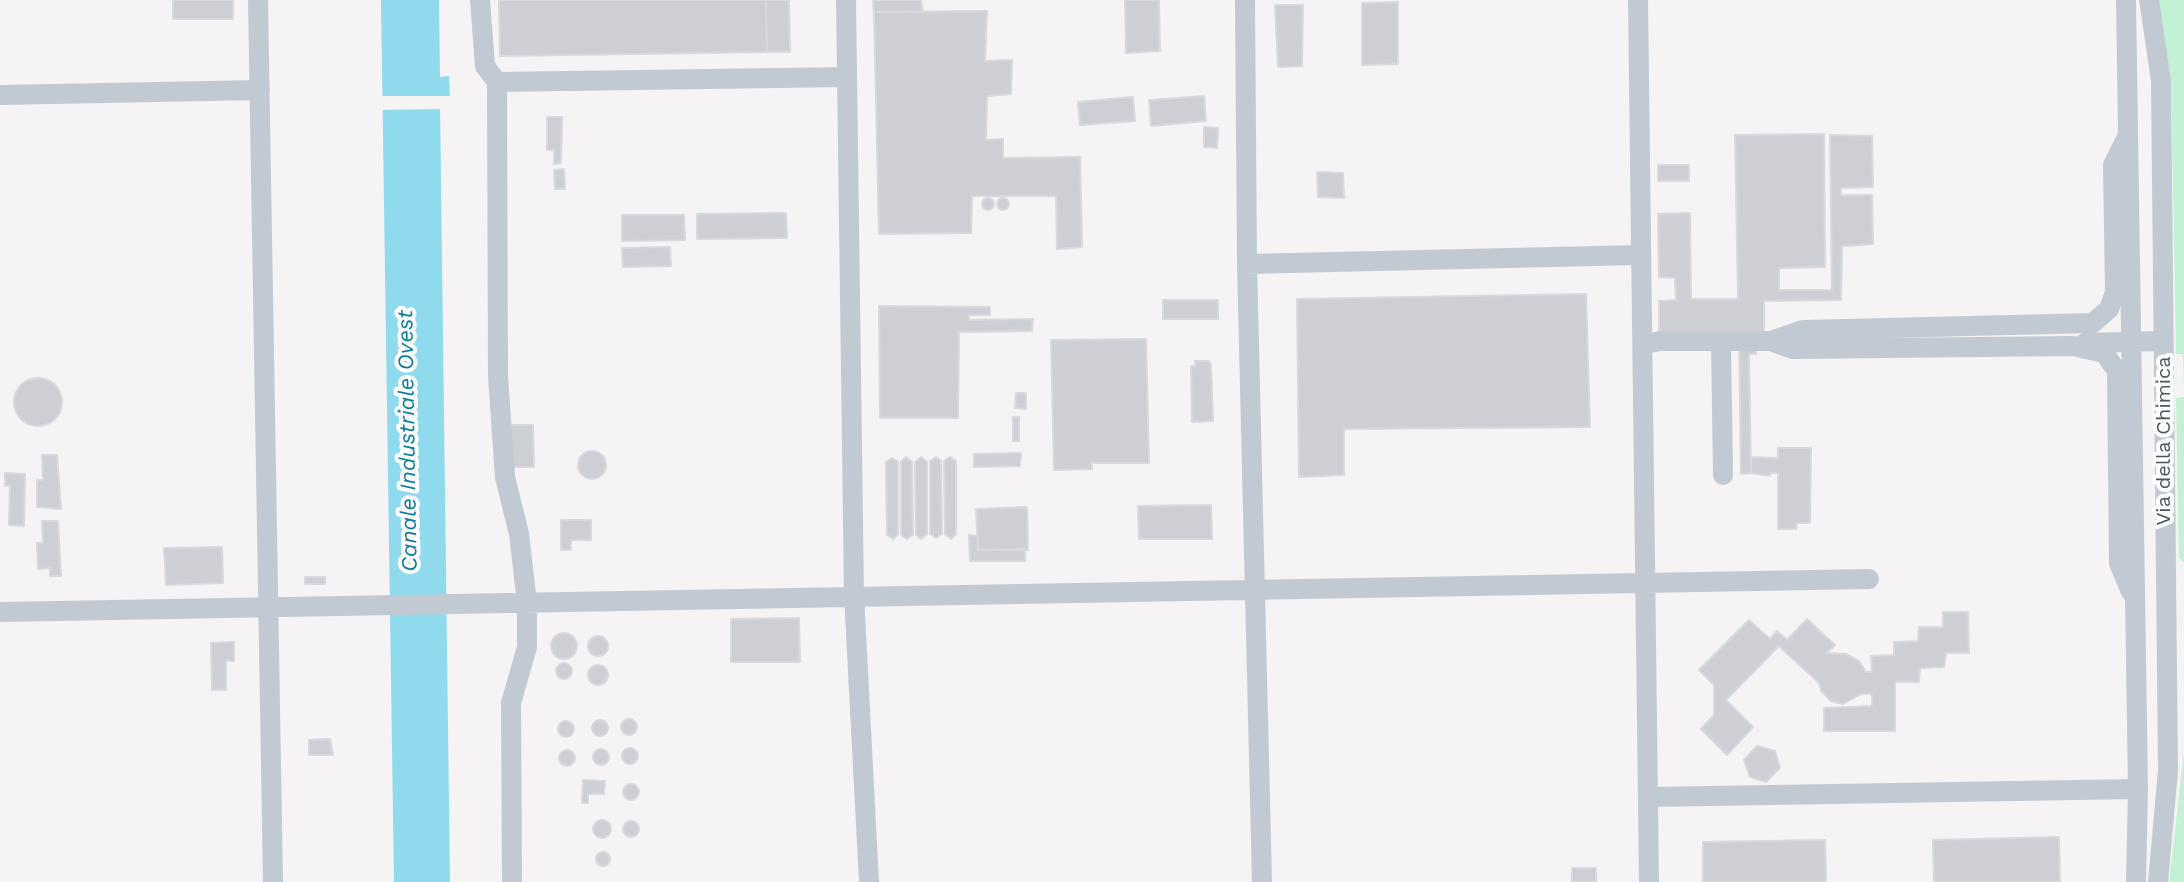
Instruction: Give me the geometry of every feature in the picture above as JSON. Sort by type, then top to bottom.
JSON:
[{"type":"lane","points":[[258,0],[273,882]]},
{"type":"lane","points":[[480,0],[485,66],[497,82],[498,376],[505,477],[519,534],[527,603],[527,647],[511,703],[512,882]]},
{"type":"lane","points":[[846,0],[854,595],[869,882]]},
{"type":"lane","points":[[1245,0],[1247,264],[1262,882]]},
{"type":"lane","points":[[1638,0],[1649,882]]},
{"type":"lane","name":"Via della Chimica","points":[[2126,0],[2136,602],[2136,882]]},
{"type":"lane","name":"Via della Chimica","points":[[2149,0],[2161,80],[2163,335],[2174,574],[2168,771],[2158,882]]},
{"type":"lane","points":[[497,82],[847,77]]},
{"type":"lane","points":[[0,95],[260,90]]},
{"type":"lane","points":[[2074,336],[2093,323],[2113,301],[2113,165],[2128,133]]},
{"type":"lane","points":[[1247,264],[1639,255]]},
{"type":"lane","points":[[1644,344],[1771,341],[1803,330],[2163,335]]},
{"type":"lane","points":[[2074,336],[2104,353],[2117,371],[2119,563],[2136,602]]},
{"type":"lane","points":[[1721,342],[1723,475]]},
{"type":"lane","points":[[2135,576],[2174,574]]},
{"type":"lane","points":[[0,612],[1869,579]]},
{"type":"lane","points":[[1648,797],[2138,789]]},
{"type":"green space","points":[[2158,0],[2184,0],[2184,388],[2183,354],[2176,354],[2171,78]]},
{"type":"green space","points":[[2184,397],[2184,562],[2179,558],[2176,398]]},
{"type":"green space","points":[[2184,752],[2184,882],[2169,882]]},
{"type":"water","name":"Canale Industriale Ovest","points":[[381,0],[439,0],[440,77],[449,76],[450,101],[440,103],[450,882],[394,882]]},
{"type":"pier","points":[[379,96],[454,96],[454,101],[444,109],[379,110]]},
{"type":"building","points":[[173,0],[233,0],[233,19],[173,19]]},
{"type":"building","points":[[499,0],[766,0],[767,52],[500,56]]},
{"type":"building","points":[[766,0],[789,0],[790,52],[767,52]]},
{"type":"building","points":[[873,0],[921,0],[923,12],[874,12]]},
{"type":"building","points":[[1125,0],[1159,0],[1160,51],[1126,53]]},
{"type":"building","points":[[1398,2],[1398,64],[1362,65],[1362,3]]},
{"type":"building","points":[[1275,5],[1303,5],[1302,66],[1278,67]]},
{"type":"building","points":[[987,11],[985,61],[1012,60],[1011,94],[987,96],[986,140],[1003,139],[1003,158],[1080,157],[1082,247],[1057,249],[1056,196],[972,196],[971,233],[879,234],[874,12]]},
{"type":"building","points":[[1204,96],[1206,121],[1151,126],[1149,100]]},
{"type":"building","points":[[1133,97],[1135,121],[1080,125],[1078,102]]},
{"type":"building","points":[[547,117],[562,117],[561,163],[554,164],[554,150],[547,150]]},
{"type":"building","points":[[1204,127],[1218,128],[1217,148],[1204,147]]},
{"type":"building","points":[[1824,134],[1825,267],[1779,268],[1779,290],[1832,290],[1830,135],[1872,136],[1873,187],[1841,188],[1841,195],[1872,195],[1873,244],[1842,246],[1841,300],[1764,301],[1764,334],[1659,337],[1659,301],[1676,300],[1675,278],[1659,277],[1658,214],[1690,213],[1691,299],[1738,299],[1735,135]]},
{"type":"building","points":[[1658,165],[1689,165],[1689,181],[1658,181]]},
{"type":"building","points":[[564,169],[565,189],[555,189],[554,170]]},
{"type":"building","points":[[1317,172],[1343,173],[1344,198],[1318,197]]},
{"type":"building","points":[[988,198],[994,204],[988,210],[982,204]]},
{"type":"building","points":[[1003,198],[1009,204],[1003,210],[997,204]]},
{"type":"building","points":[[786,213],[787,238],[697,239],[697,214]]},
{"type":"building","points":[[622,215],[684,215],[685,240],[622,241]]},
{"type":"building","points":[[670,247],[671,266],[623,267],[622,248]]},
{"type":"building","points":[[1586,294],[1590,427],[1344,429],[1344,475],[1299,477],[1297,299]]},
{"type":"building","points":[[1163,300],[1218,300],[1218,319],[1163,319]]},
{"type":"building","points":[[879,306],[990,307],[990,315],[969,315],[969,320],[1033,319],[1032,331],[959,332],[958,418],[880,418]]},
{"type":"building","points":[[1756,334],[1756,354],[1749,354],[1751,473],[1741,474],[1739,335]]},
{"type":"building","points":[[1146,339],[1149,463],[1092,463],[1092,469],[1054,470],[1051,340]]},
{"type":"building","points":[[1195,361],[1209,361],[1211,366],[1213,421],[1192,422],[1191,366],[1195,366]]},
{"type":"building","points":[[38,378],[55,385],[62,402],[55,419],[38,426],[21,419],[14,402],[21,385]]},
{"type":"building","points":[[1016,393],[1026,393],[1026,409],[1015,408]]},
{"type":"building","points":[[1013,417],[1019,417],[1019,441],[1013,441]]},
{"type":"building","points":[[506,425],[533,425],[534,467],[507,467]]},
{"type":"building","points":[[1778,448],[1811,448],[1810,523],[1797,523],[1796,529],[1778,529],[1778,473],[1770,473],[1770,476],[1751,473],[1751,457],[1778,458]]},
{"type":"building","points":[[592,451],[602,455],[606,465],[602,475],[592,479],[582,475],[578,465],[582,455]]},
{"type":"building","points":[[1021,453],[1020,466],[974,467],[974,454]]},
{"type":"building","points":[[42,455],[57,455],[61,509],[37,507],[37,480],[43,480]]},
{"type":"building","points":[[906,457],[912,462],[913,535],[907,539],[901,535],[901,462]]},
{"type":"building","points":[[921,457],[927,462],[927,534],[921,539],[916,535],[915,462]]},
{"type":"building","points":[[936,457],[941,461],[942,534],[936,538],[930,534],[930,461]]},
{"type":"building","points":[[950,457],[956,461],[956,534],[951,539],[945,534],[944,461]]},
{"type":"building","points":[[892,458],[898,462],[898,535],[893,539],[887,535],[886,462]]},
{"type":"building","points":[[5,473],[25,474],[24,526],[9,525],[10,486],[5,486]]},
{"type":"building","points":[[1211,505],[1212,539],[1139,539],[1138,506]]},
{"type":"building","points":[[1027,507],[1028,550],[978,550],[976,509]]},
{"type":"building","points":[[561,520],[591,520],[591,540],[571,540],[571,550],[561,550]]},
{"type":"building","points":[[42,521],[58,521],[61,576],[50,576],[50,568],[38,569],[37,543],[43,543]]},
{"type":"building","points":[[969,535],[978,536],[978,550],[1025,549],[1025,561],[970,561]]},
{"type":"building","points":[[222,547],[223,583],[166,585],[164,548]]},
{"type":"building","points":[[305,577],[325,577],[325,584],[305,584]]},
{"type":"building","points":[[1943,612],[1968,612],[1969,653],[1946,653],[1944,667],[1920,668],[1919,682],[1895,682],[1895,731],[1824,731],[1824,708],[1872,706],[1872,694],[1861,694],[1843,704],[1831,701],[1821,691],[1819,683],[1779,646],[1726,700],[1753,727],[1727,755],[1701,729],[1714,715],[1714,685],[1699,670],[1749,620],[1770,639],[1777,631],[1787,640],[1807,619],[1835,645],[1827,653],[1846,654],[1859,661],[1866,672],[1872,672],[1871,656],[1894,655],[1894,642],[1918,641],[1919,627],[1943,627]]},
{"type":"building","points":[[799,618],[800,662],[731,662],[731,619]]},
{"type":"building","points":[[564,633],[573,637],[577,646],[573,655],[564,659],[555,655],[551,646],[555,637]]},
{"type":"building","points":[[594,636],[602,636],[608,646],[602,656],[594,656],[588,650],[588,642]]},
{"type":"building","points":[[234,642],[234,661],[226,660],[226,690],[212,690],[211,643]]},
{"type":"building","points":[[561,663],[567,663],[572,671],[570,677],[561,679],[556,674],[556,668]]},
{"type":"building","points":[[598,665],[605,668],[608,675],[605,682],[598,685],[591,682],[588,675],[591,668]]},
{"type":"building","points":[[626,719],[632,719],[637,727],[635,733],[626,735],[621,730],[621,724]]},
{"type":"building","points":[[597,720],[603,720],[608,728],[606,734],[597,736],[592,731],[592,725]]},
{"type":"building","points":[[563,721],[569,721],[574,729],[572,735],[563,737],[558,732],[558,726]]},
{"type":"building","points":[[330,739],[333,755],[309,755],[309,740]]},
{"type":"building","points":[[1757,746],[1775,751],[1780,768],[1766,782],[1750,777],[1744,760]]},
{"type":"building","points":[[627,748],[633,748],[638,756],[636,762],[627,764],[622,759],[622,753]]},
{"type":"building","points":[[598,749],[604,749],[609,757],[607,763],[598,765],[593,760],[593,754]]},
{"type":"building","points":[[564,750],[570,750],[575,758],[573,764],[564,766],[559,761],[559,755]]},
{"type":"building","points":[[583,780],[605,781],[604,794],[588,794],[588,803],[582,803]]},
{"type":"building","points":[[628,784],[634,784],[639,792],[637,798],[628,800],[623,795],[623,789]]},
{"type":"building","points":[[598,820],[606,820],[611,829],[609,836],[598,838],[593,833],[593,825]]},
{"type":"building","points":[[631,821],[637,823],[637,835],[631,837],[625,835],[623,829],[625,823]]},
{"type":"building","points":[[2059,837],[2060,882],[1934,882],[1933,840]]},
{"type":"building","points":[[1825,840],[1826,882],[1703,882],[1703,842]]},
{"type":"building","points":[[603,852],[610,859],[603,866],[596,859]]},
{"type":"building","points":[[1572,868],[1596,868],[1596,882],[1572,882]]}]
